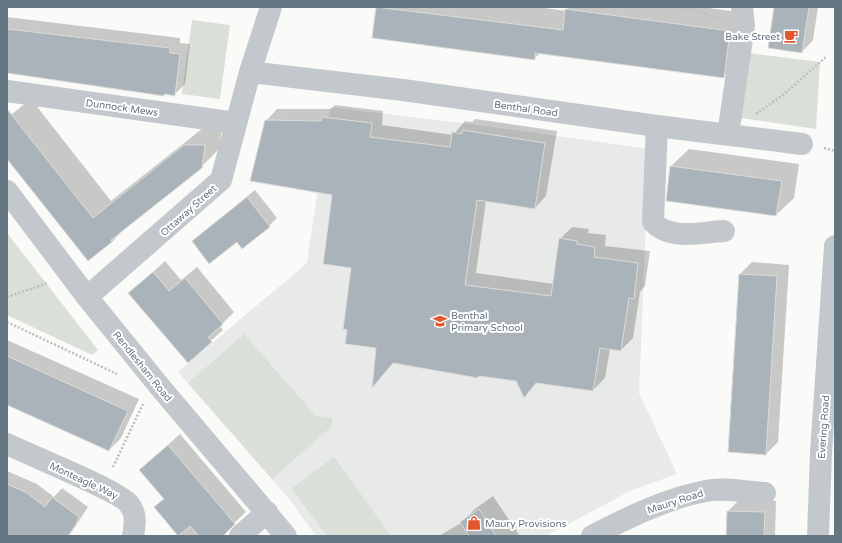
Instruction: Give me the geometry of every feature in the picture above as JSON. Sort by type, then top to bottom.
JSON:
[{"type":"street","name":"Ottaway Street","points":[[87,297],[221,180],[250,72],[271,7]]},
{"type":"street","points":[[728,134],[744,26],[742,7]]},
{"type":"street","name":"Benthal Road","points":[[250,72],[402,90],[657,126],[802,144]]},
{"type":"street","name":"Dunnock Mews","points":[[7,91],[236,123]]},
{"type":"street","points":[[657,126],[653,222],[660,229],[675,234],[724,231]]},
{"type":"street","name":"Rendlesham Road","points":[[7,191],[87,297],[160,387],[286,536]]},
{"type":"street","name":"Evering Road","points":[[818,536],[827,498],[835,246]]},
{"type":"street","name":"Monteagle Way","points":[[7,444],[103,488],[129,503],[136,519],[133,536]]},
{"type":"street","name":"Maury Road","points":[[592,536],[624,519],[707,490],[765,493]]},
{"type":"street","points":[[240,536],[267,512]]},
{"type":"path","points":[[681,7],[721,19]]},
{"type":"path","points":[[728,134],[783,95],[826,57]]},
{"type":"path","points":[[827,149],[835,151]]},
{"type":"path","points":[[7,297],[12,294],[42,286],[69,273]]},
{"type":"path","points":[[7,322],[120,375]]},
{"type":"path","points":[[103,488],[146,398],[160,387]]},
{"type":"shaded area","points":[[192,20],[230,25],[220,99],[182,94]]},
{"type":"shaded area","points":[[748,53],[820,62],[816,129],[741,118]]},
{"type":"shaded area","name":"Benthal Primary School","points":[[330,107],[493,127],[649,149],[639,393],[677,474],[630,491],[546,536],[316,536],[290,500],[178,372],[307,263]]},
{"type":"shaded area","points":[[7,233],[98,350],[92,355],[7,315]]},
{"type":"shaded area","points":[[244,334],[316,416],[332,418],[332,426],[272,479],[188,383]]},
{"type":"shaded area","points":[[334,457],[391,536],[327,536],[292,488]]},
{"type":"building","points":[[376,7],[563,30],[565,9],[730,31],[724,78],[535,53],[535,60],[372,38]]},
{"type":"building","points":[[774,7],[809,7],[802,53],[768,48]]},
{"type":"building","points":[[7,29],[170,48],[170,53],[180,54],[175,96],[164,94],[164,96],[7,73]]},
{"type":"building","points":[[7,109],[93,218],[184,145],[205,145],[202,168],[111,240],[112,242],[88,261],[7,159]]},
{"type":"building","points":[[322,117],[372,123],[370,137],[450,147],[452,132],[462,134],[462,130],[545,143],[535,209],[477,200],[465,285],[551,296],[559,238],[577,241],[577,244],[595,247],[594,257],[638,263],[634,299],[629,298],[621,351],[600,348],[593,391],[536,383],[524,398],[516,381],[479,376],[478,378],[393,363],[372,388],[376,348],[345,344],[347,330],[343,329],[351,268],[323,264],[332,195],[250,181],[265,120],[321,121]]},
{"type":"building","points":[[670,166],[782,181],[776,216],[666,201]]},
{"type":"building","points":[[247,197],[270,227],[242,249],[237,242],[209,264],[192,241]]},
{"type":"building","points":[[153,272],[169,291],[185,278],[223,324],[208,337],[212,342],[188,363],[128,293]]},
{"type":"building","points":[[739,274],[777,276],[766,455],[728,452]]},
{"type":"building","points":[[7,356],[128,411],[109,451],[7,405]]},
{"type":"building","points":[[168,445],[235,524],[223,536],[199,536],[190,526],[178,536],[154,507],[164,499],[139,470]]},
{"type":"building","points":[[7,484],[27,493],[45,507],[52,497],[79,517],[68,536],[7,536]]},
{"type":"building","name":"Maury Provisions","points":[[479,509],[496,536],[469,536],[460,522]]},
{"type":"building","points":[[727,511],[765,512],[764,536],[726,536]]},
{"type":"place","name":"Bake Street","points":[[791,36]]},
{"type":"place","name":"Benthal Primary School","points":[[440,321]]},
{"type":"place","name":"Maury Provisions","points":[[474,523]]}]
